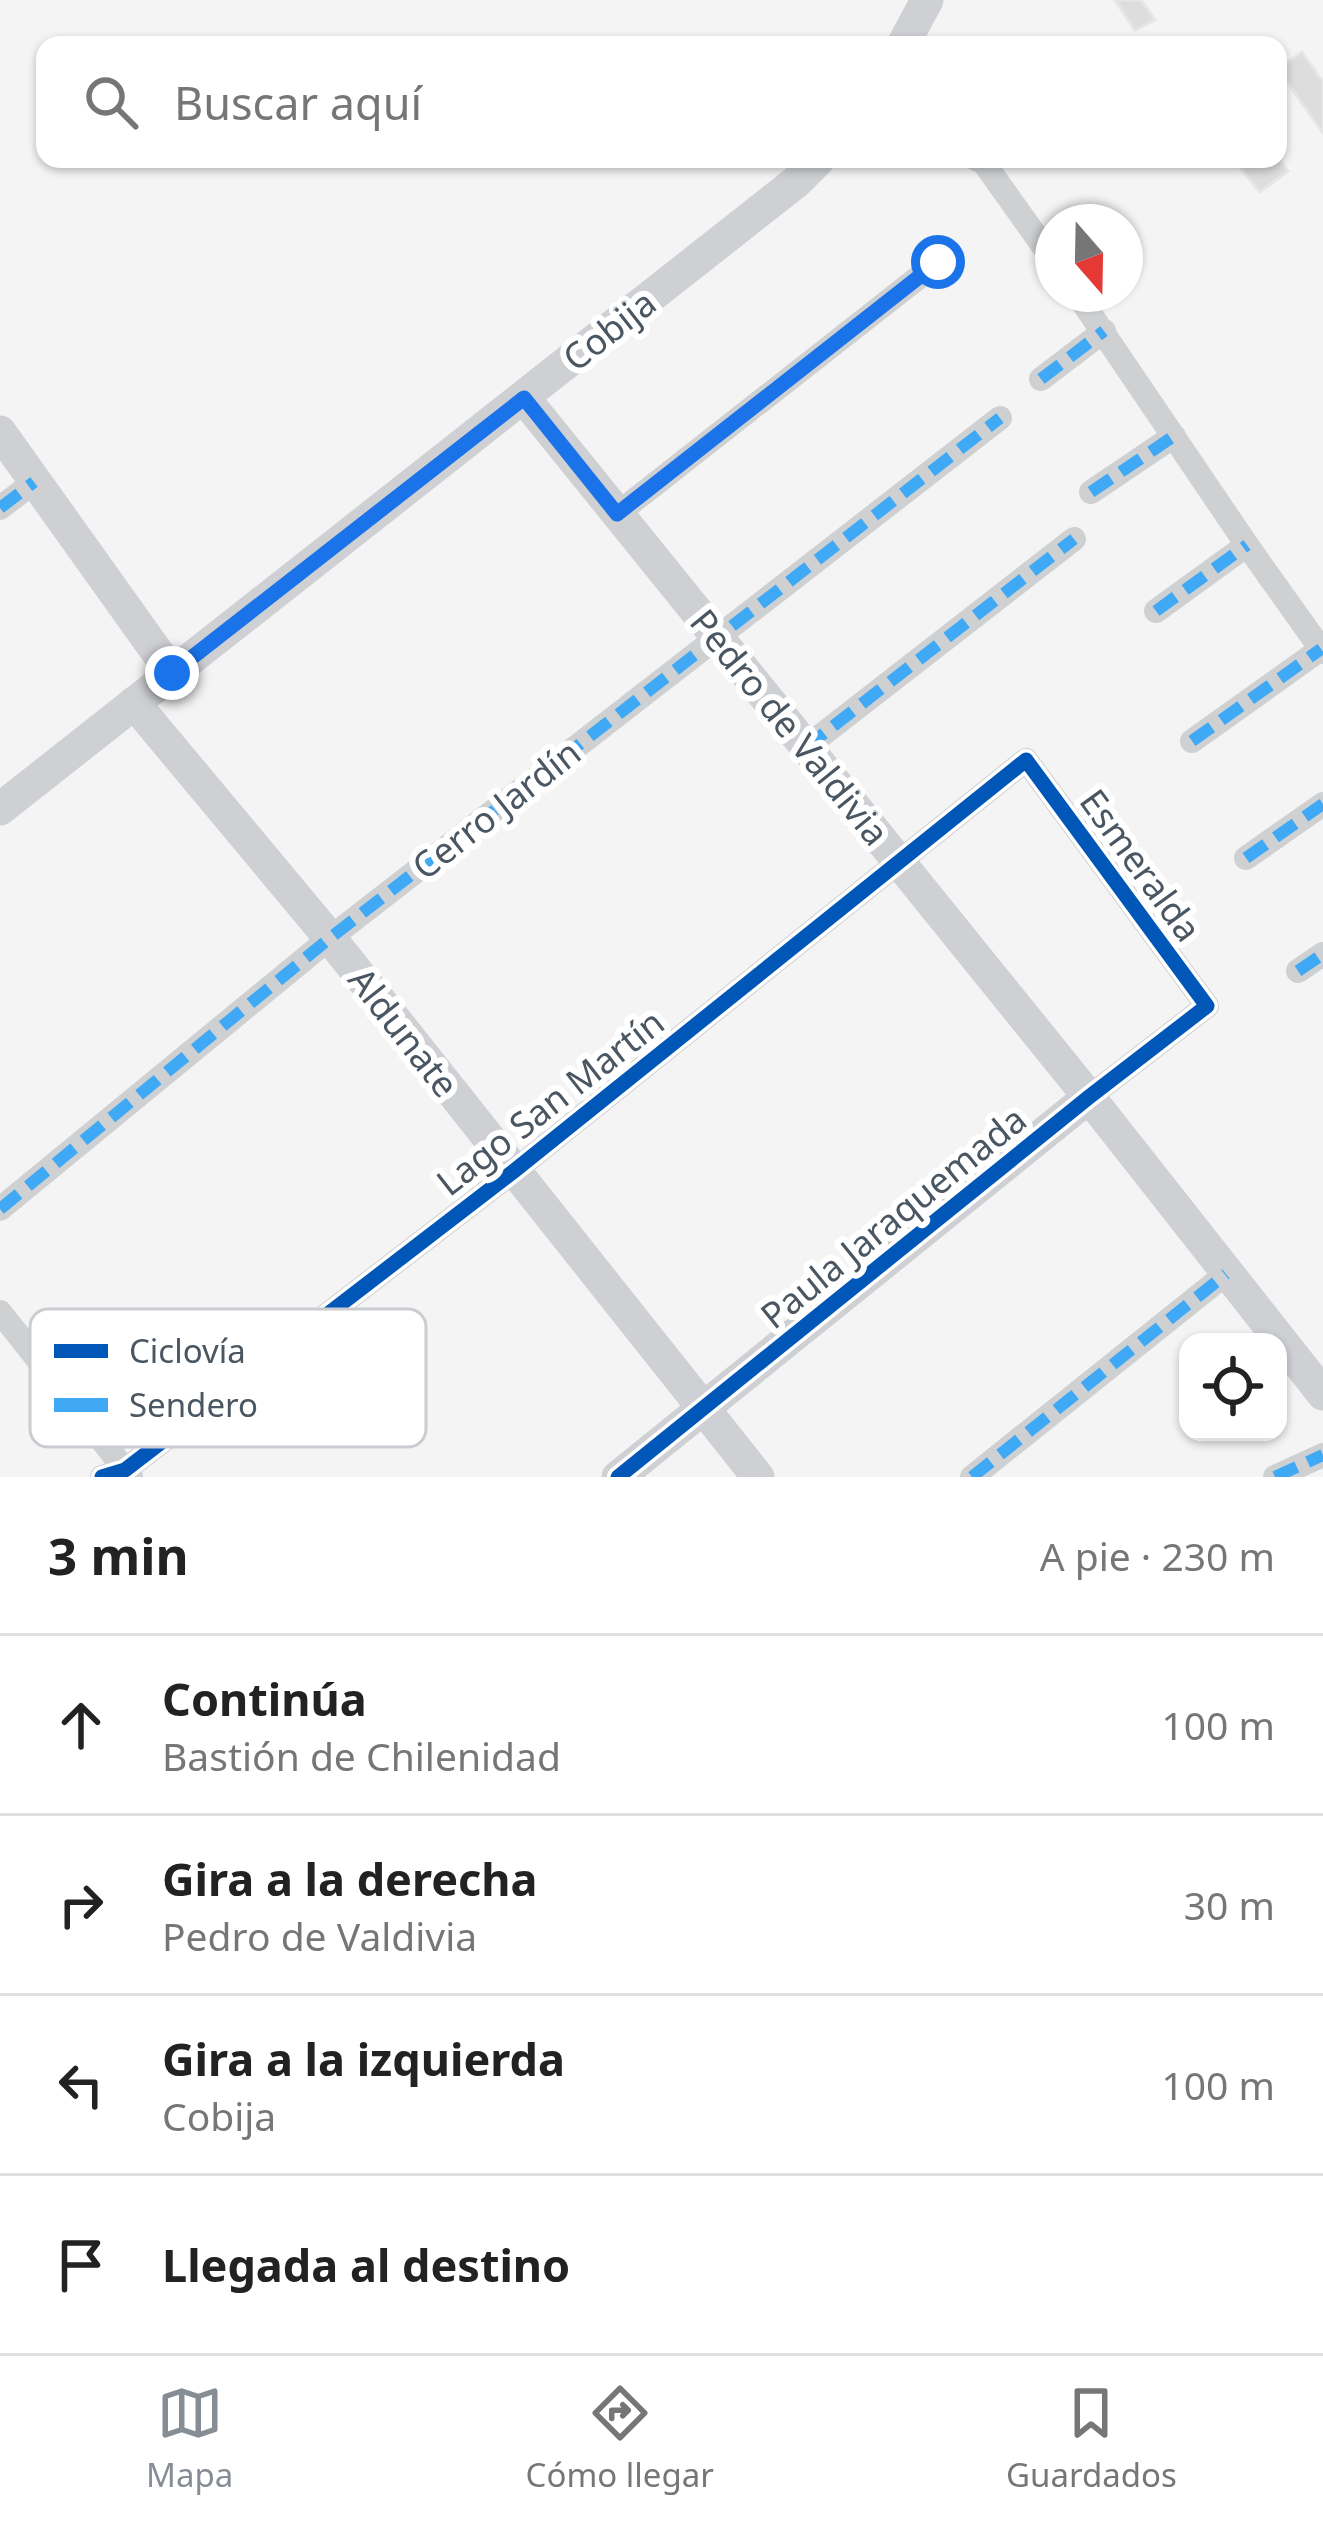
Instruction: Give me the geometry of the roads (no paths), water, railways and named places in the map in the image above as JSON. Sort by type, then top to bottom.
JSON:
[{"type":"street","points":[[908,36],[927,0]]},
{"type":"street","name":"Cobija","points":[[0,808],[810,168]]},
{"type":"street","points":[[988,168],[1035,235]]},
{"type":"street","points":[[617,514],[938,262]]},
{"type":"street","points":[[1091,312],[1322,651],[1192,741]]},
{"type":"street","points":[[1041,379],[1104,331]]},
{"type":"street","name":"Pedro de Valdivia","points":[[524,398],[1323,1394]]},
{"type":"street","name":"Cerro Jardín","points":[[0,1209],[330,938],[1000,418]]},
{"type":"street","points":[[0,432],[172,673]]},
{"type":"street","points":[[1091,492],[1174,436]]},
{"type":"street","points":[[0,508],[34,482]]},
{"type":"street","points":[[805,748],[1073,539]]},
{"type":"street","points":[[1156,611],[1246,545]]},
{"type":"street","name":"Aldunate","points":[[134,704],[330,938],[758,1477]]},
{"type":"street","name":"Lago San Martín","points":[[334,1309],[514,1171],[1026,760]]},
{"type":"street","name":"Esmeralda","points":[[1026,760],[1207,1006]]},
{"type":"street","points":[[1246,859],[1323,804]]},
{"type":"street","points":[[1298,971],[1323,954]]},
{"type":"street","name":"Paula Jaraquemada","points":[[618,1477],[1207,1006]]},
{"type":"street","points":[[971,1477],[1226,1274]]},
{"type":"street","points":[[0,1312],[30,1353]]},
{"type":"street","points":[[99,1447],[119,1474]]},
{"type":"street","name":"Lago San Martín","points":[[119,1474],[154,1447]]},
{"type":"street","points":[[1275,1477],[1323,1455]]}]
